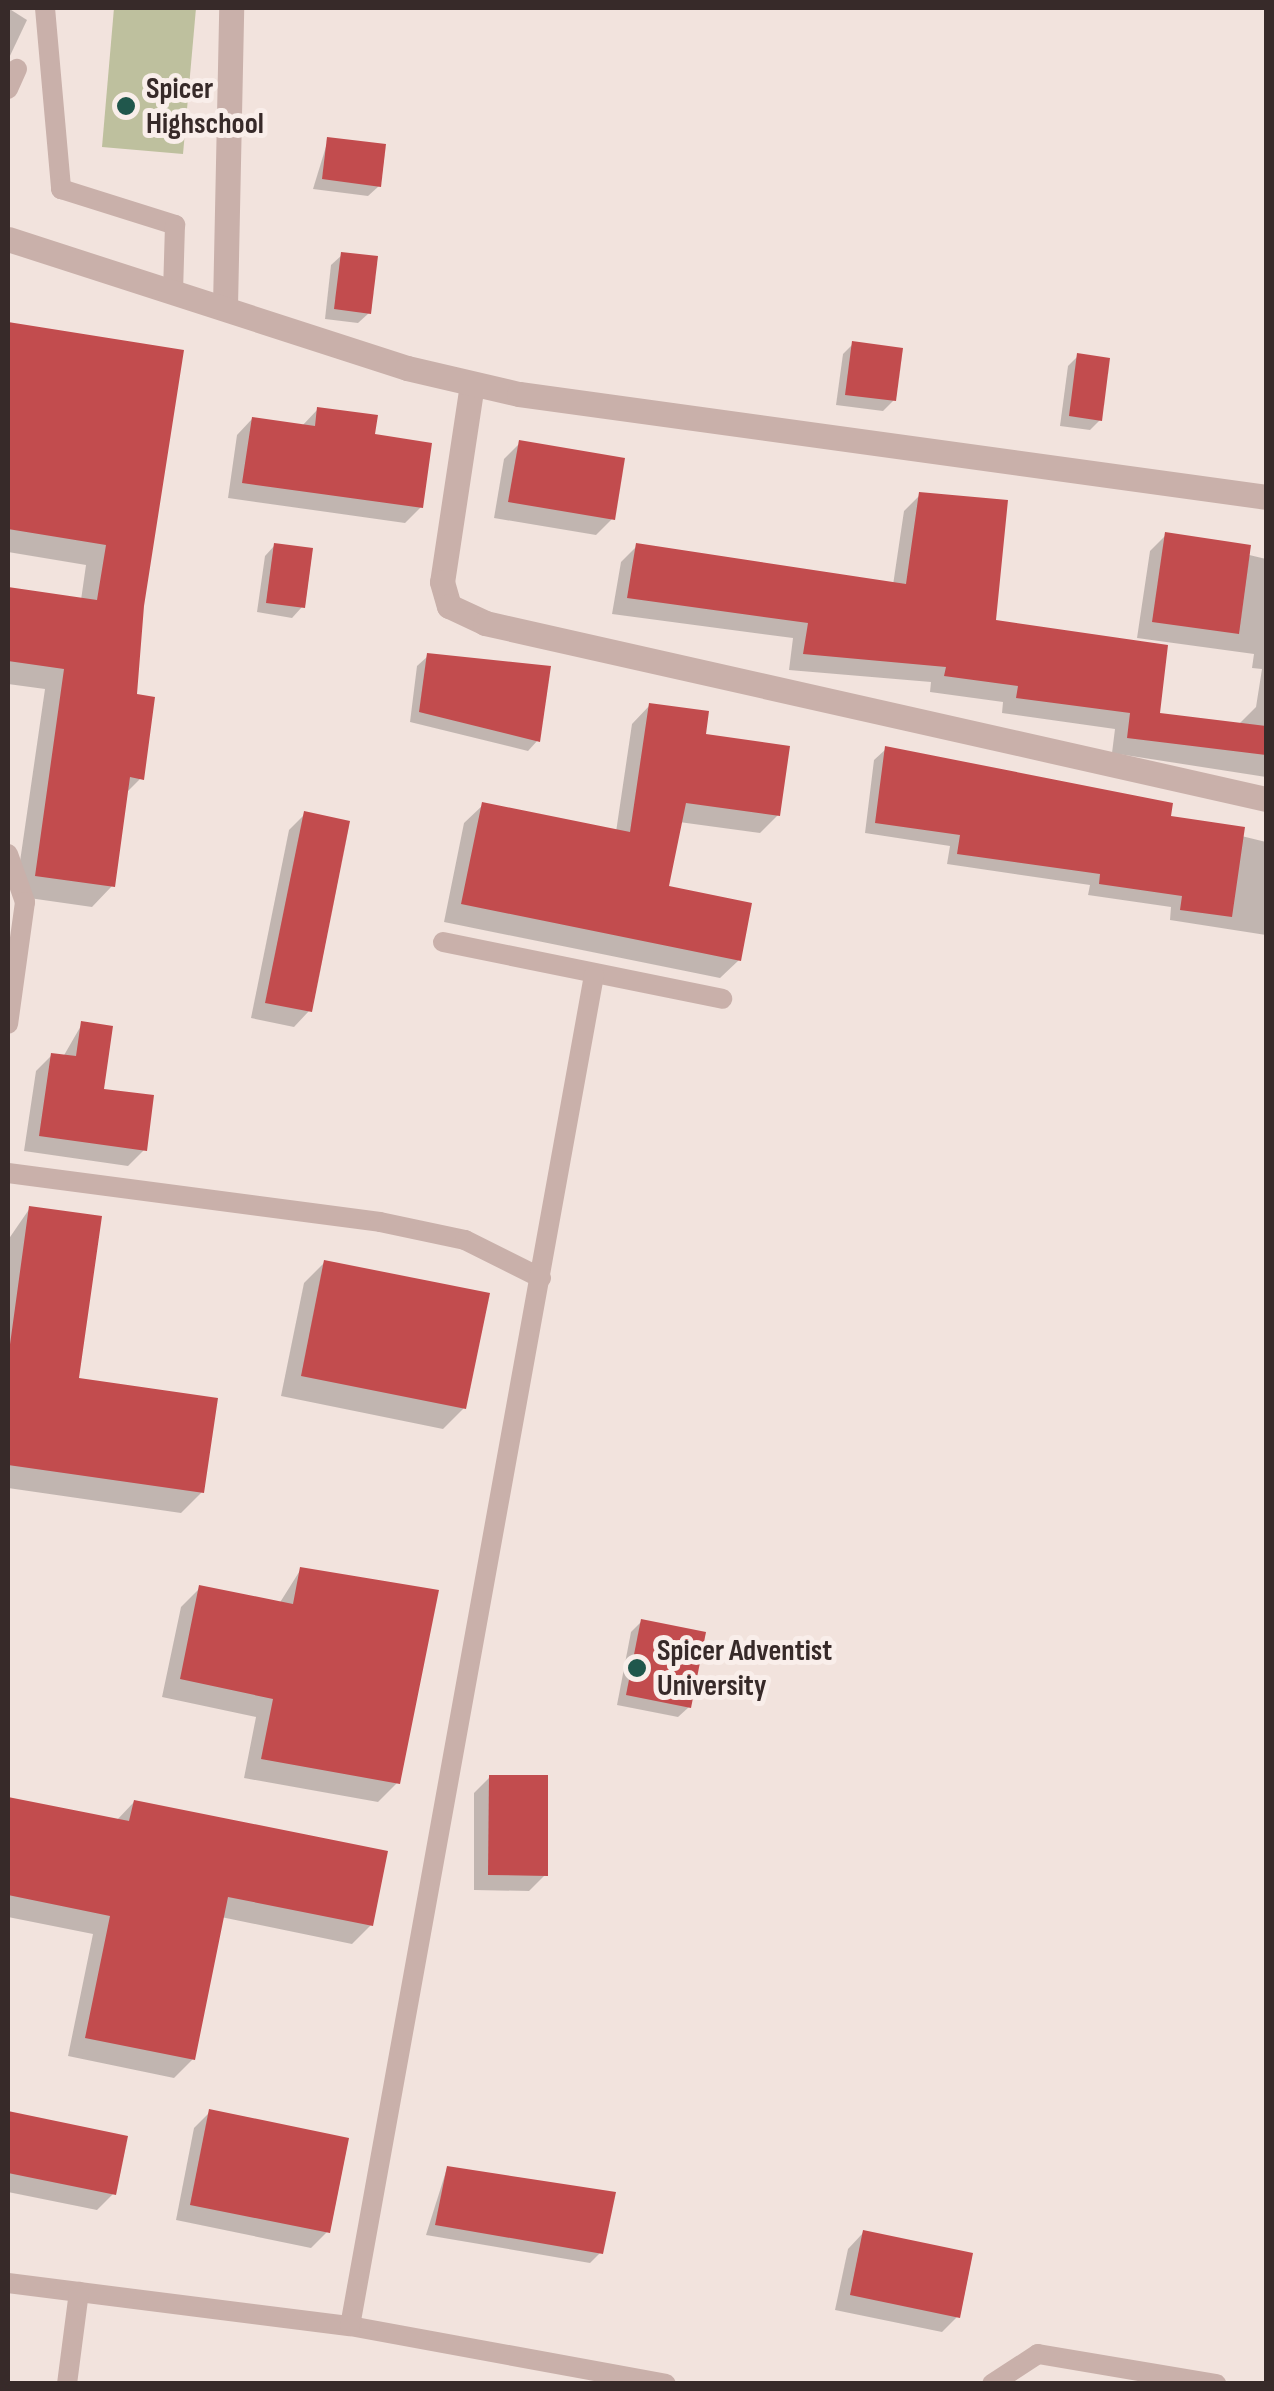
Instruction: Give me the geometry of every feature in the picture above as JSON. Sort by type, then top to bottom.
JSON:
[{"type":"street","points":[[225,306],[232,8]]},
{"type":"street","points":[[8,239],[472,384],[1266,497]]},
{"type":"street","points":[[472,384],[442,582],[449,606],[484,624],[1266,798]]},
{"type":"lane","points":[[46,8],[61,189],[175,225],[173,292]]},
{"type":"lane","points":[[8,89],[17,69]]},
{"type":"lane","points":[[8,854],[25,902],[8,1024]]},
{"type":"lane","points":[[442,942],[722,998]]},
{"type":"lane","points":[[350,2326],[594,975]]},
{"type":"lane","points":[[8,1173],[380,1222],[466,1240],[541,1278]]},
{"type":"lane","points":[[8,2283],[350,2326],[666,2384]]},
{"type":"lane","points":[[67,2384],[79,2292]]},
{"type":"lane","points":[[992,2384],[1038,2354],[1216,2384]]},
{"type":"green space","points":[[114,8],[196,8],[183,154],[102,147]]},
{"type":"building","points":[[327,137],[386,144],[381,187],[322,179]]},
{"type":"building","points":[[341,252],[378,256],[371,314],[334,309]]},
{"type":"building","points":[[8,322],[184,350],[144,606],[137,694],[155,697],[144,780],[130,777],[115,887],[35,876],[64,669],[8,661],[8,587],[97,600],[106,545],[8,529]]},
{"type":"building","points":[[852,341],[903,348],[896,401],[845,395]]},
{"type":"building","points":[[1077,353],[1110,358],[1102,421],[1069,416]]},
{"type":"building","points":[[317,407],[378,415],[375,434],[432,443],[423,508],[242,483],[252,417],[315,426]]},
{"type":"building","points":[[519,440],[625,458],[615,520],[508,502]]},
{"type":"building","points":[[919,492],[1008,500],[996,620],[1168,645],[1160,713],[1266,726],[1266,755],[1127,738],[1130,713],[1016,698],[1018,686],[944,676],[946,667],[803,654],[808,623],[627,598],[636,543],[906,584]]},
{"type":"building","points":[[1165,532],[1251,545],[1239,634],[1152,622]]},
{"type":"building","points":[[274,543],[313,548],[305,608],[266,603]]},
{"type":"building","points":[[427,653],[551,666],[540,742],[419,712]]},
{"type":"building","points":[[649,703],[709,711],[706,734],[790,746],[780,816],[686,803],[669,886],[752,903],[741,961],[461,904],[482,802],[630,832]]},
{"type":"building","points":[[885,746],[1173,803],[1171,816],[1245,827],[1232,917],[1180,910],[1182,896],[1099,884],[1100,874],[957,854],[960,835],[875,823]]},
{"type":"building","points":[[304,811],[350,821],[312,1012],[265,1003]]},
{"type":"building","points":[[81,1021],[113,1026],[104,1089],[154,1095],[147,1151],[39,1136],[51,1053],[76,1056]]},
{"type":"building","points":[[29,1206],[102,1216],[79,1378],[218,1398],[204,1493],[8,1465],[8,1359]]},
{"type":"building","points":[[324,1260],[490,1293],[466,1409],[301,1376]]},
{"type":"building","points":[[300,1567],[439,1590],[400,1784],[261,1759],[273,1699],[180,1679],[199,1585],[293,1604]]},
{"type":"building","points":[[641,1619],[706,1632],[691,1708],[626,1695]]},
{"type":"building","points":[[489,1775],[548,1775],[548,1876],[488,1875]]},
{"type":"building","points":[[8,1797],[129,1821],[134,1800],[388,1851],[373,1926],[228,1897],[195,2060],[85,2038],[110,1916],[8,1895]]},
{"type":"building","points":[[209,2109],[349,2138],[330,2233],[190,2205]]},
{"type":"building","points":[[8,2111],[128,2136],[116,2195],[8,2173]]},
{"type":"building","points":[[447,2166],[616,2192],[603,2254],[435,2225]]},
{"type":"building","points":[[863,2230],[973,2253],[960,2318],[850,2295]]},
{"type":"place","name":"Spicer Highschool","points":[[126,106]]},
{"type":"place","name":"Spicer Adventist University","points":[[637,1668]]}]
